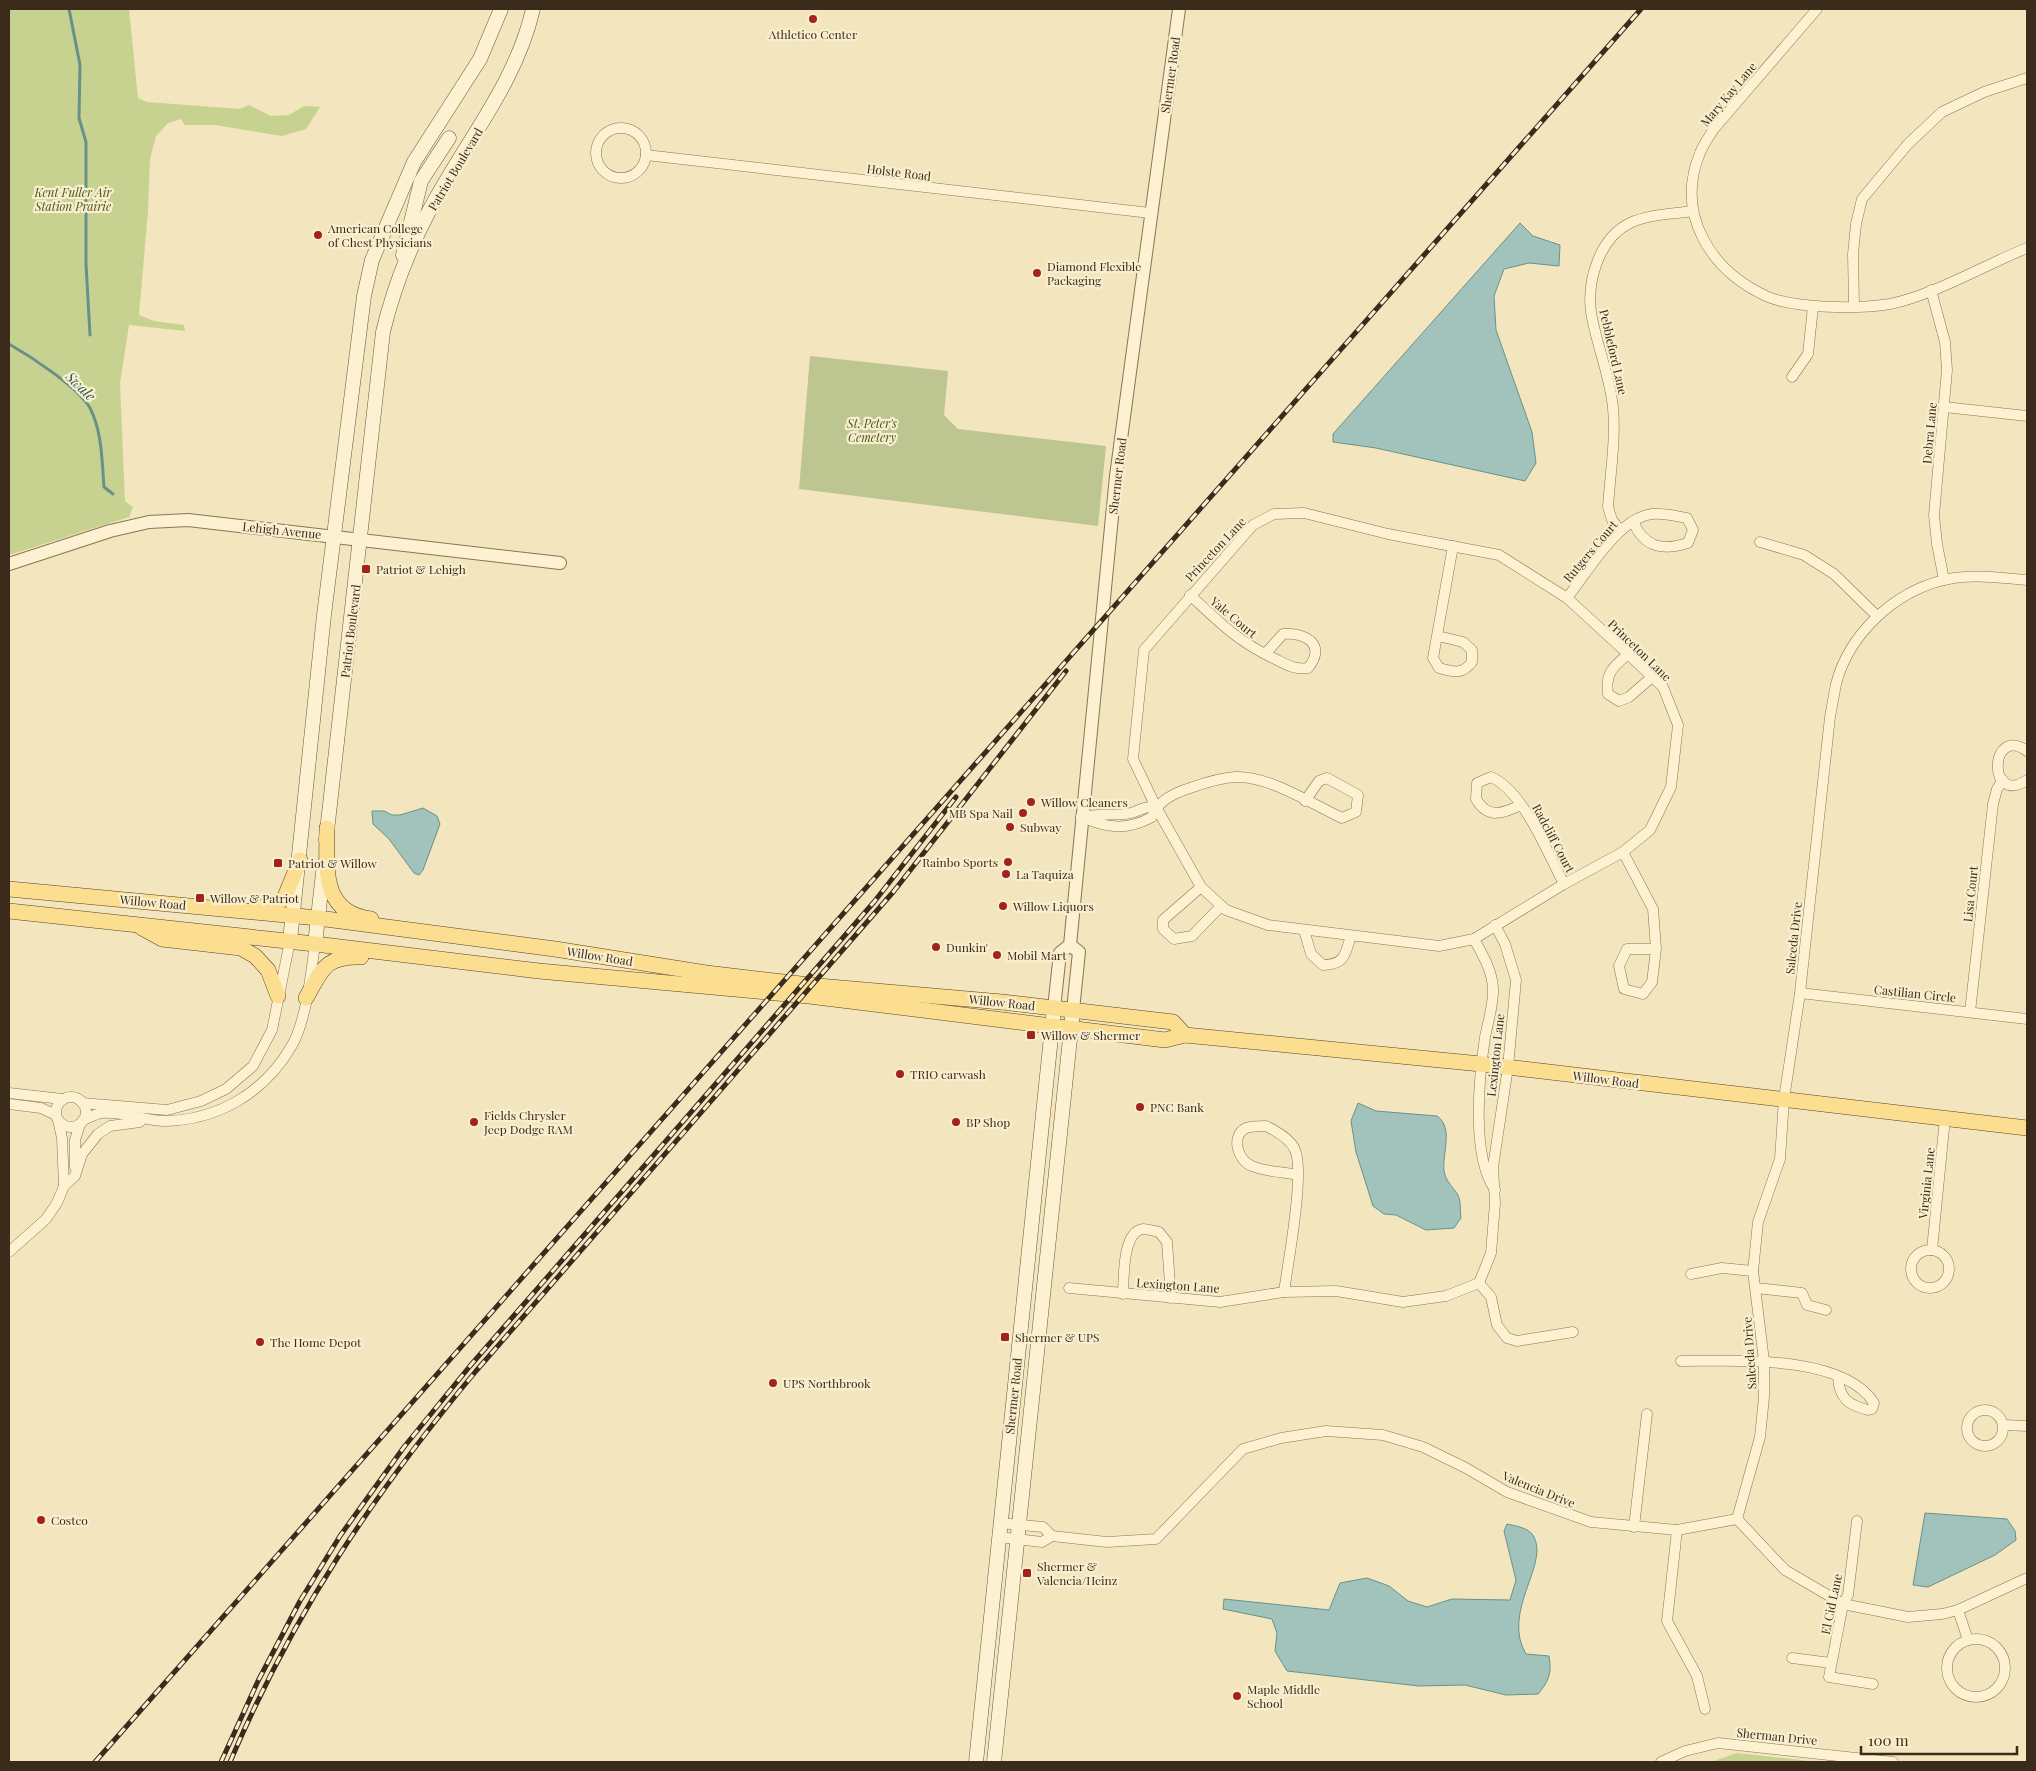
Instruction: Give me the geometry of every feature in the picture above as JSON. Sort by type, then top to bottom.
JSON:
[{"type":"main road","name":"Patriot Boulevard","points":[[290,941],[358,333],[372,260],[414,162],[480,59],[501,9]]},
{"type":"main road","name":"Patriot Boulevard","points":[[315,944],[383,332],[390,302],[399,278],[429,211],[510,74],[522,46],[533,9]]},
{"type":"main road","points":[[436,129],[448,138],[475,134]]},
{"type":"main road","points":[[399,278],[412,213],[421,181],[448,138]]},
{"type":"main road","points":[[327,828],[329,883],[335,902],[344,909],[364,918],[487,933],[554,949]]},
{"type":"main road","points":[[231,910],[261,908],[284,899],[300,860]]},
{"type":"main road","name":"Willow Road","points":[[9,889],[318,918],[554,949],[706,973],[1054,1008],[1173,1022],[1185,1035]]},
{"type":"main road","name":"Willow Road","points":[[9,910],[539,971],[769,992],[1165,1040],[1185,1035],[1481,1064],[2027,1128]]},
{"type":"main road","points":[[134,924],[162,939],[241,948],[255,956],[268,970],[278,996]]},
{"type":"main road","points":[[306,998],[324,966],[334,959],[348,956],[389,957],[511,972],[539,971]]},
{"type":"main road","name":"Shermer Road","points":[[976,1762],[1054,1008]]},
{"type":"main road","name":"Shermer Road","points":[[994,1762],[1073,1010]]},
{"type":"street","name":"Shermer Road","points":[[1054,1008],[1060,953],[1070,945],[1081,817],[1116,476],[1179,9]]},
{"type":"street","name":"Mary Kay Lane","points":[[1817,9],[1713,130],[1700,153],[1694,174],[1693,211],[1702,238],[1714,259],[1736,278],[1766,296],[1813,307],[1890,304],[1930,290],[2027,248]]},
{"type":"street","points":[[1854,305],[1855,234],[1862,199],[1908,144],[1942,112],[1984,92],[2027,78]]},
{"type":"street","points":[[622,128],[637,134],[645,148],[646,155],[642,167],[636,173],[621,178],[606,174],[597,160],[596,152],[601,138],[614,129],[622,128]]},
{"type":"street","name":"Holste Road","points":[[646,155],[1150,213]]},
{"type":"street","name":"Pebbleford Lane","points":[[1620,530],[1612,520],[1608,507],[1614,409],[1591,312],[1590,287],[1595,264],[1609,241],[1629,224],[1656,216],[1693,211]]},
{"type":"street","name":"Debra Lane","points":[[1930,290],[1945,342],[1947,370],[1934,516],[1944,580]]},
{"type":"street","points":[[1792,377],[1808,354],[1813,307]]},
{"type":"street","points":[[1944,407],[2027,416]]},
{"type":"street","name":"Princeton Lane","points":[[1304,513],[1499,555],[1567,598],[1663,687],[1678,725],[1671,787],[1650,830],[1623,852],[1564,884],[1474,939],[1439,946],[1268,924],[1226,910],[1201,887],[1156,807],[1133,759],[1144,650],[1253,525],[1274,514],[1304,513]]},
{"type":"street","name":"Rutgers Court","points":[[1567,598],[1620,530],[1633,521],[1650,514],[1669,514],[1687,518],[1693,530],[1688,543],[1676,547],[1658,546],[1644,540],[1633,521]]},
{"type":"street","name":"Lehigh Avenue","points":[[9,564],[110,531],[149,522],[188,520],[560,563]]},
{"type":"street","points":[[1760,542],[1804,555],[1834,574],[1876,616]]},
{"type":"street","points":[[1438,636],[1453,546]]},
{"type":"street","name":"Salceda Drive","points":[[1736,1519],[1760,1437],[1764,1397],[1764,1360],[1753,1271],[1758,1222],[1780,1160],[1784,1099],[1800,993],[1830,717],[1837,682],[1854,644],[1876,616],[1909,594],[1944,580],[1983,576],[2027,580]]},
{"type":"street","name":"Yale Court","points":[[1190,595],[1235,637],[1265,654],[1297,670],[1308,668],[1315,660],[1316,649],[1311,640],[1295,633],[1283,634],[1265,654]]},
{"type":"street","points":[[1628,654],[1614,666],[1606,680],[1608,694],[1619,701],[1629,697],[1652,677]]},
{"type":"street","name":"Lisa Court","points":[[1970,1012],[1993,804],[1997,789],[2002,780],[1996,770],[1996,763],[2002,752],[2013,747],[2027,752]]},
{"type":"street","points":[[1081,817],[1102,813],[1127,814],[1146,805],[1156,807],[1177,792],[1235,777],[1260,779],[1306,801],[1342,818],[1356,812],[1358,795],[1327,778],[1318,781],[1306,801]]},
{"type":"street","name":"Radcliff Court","points":[[1521,805],[1501,814],[1487,811],[1476,799],[1476,783],[1485,778],[1495,779],[1505,786],[1521,805],[1564,884]]},
{"type":"street","points":[[2002,780],[2014,785],[2027,780]]},
{"type":"street","points":[[1623,852],[1653,909],[1656,949],[1652,982],[1643,994],[1624,989],[1619,966],[1627,949],[1656,949]]},
{"type":"street","points":[[1201,887],[1163,920],[1163,929],[1174,939],[1192,936],[1222,906]]},
{"type":"street","name":"Lexington Lane","points":[[1069,1288],[1220,1302],[1284,1292],[1336,1291],[1403,1302],[1446,1296],[1478,1283],[1491,1253],[1495,1190],[1493,1167],[1508,1067],[1516,980],[1505,944],[1495,926]]},
{"type":"street","points":[[1304,930],[1311,954],[1323,965],[1335,965],[1343,959],[1351,936]]},
{"type":"street","name":"Lexington Lane","points":[[1474,939],[1488,966],[1493,988],[1481,1064],[1480,1140],[1487,1179],[1495,1190]]},
{"type":"street","name":"Patriot Boulevard","points":[[9,1093],[62,1099],[75,1098],[82,1102],[167,1110],[201,1100],[226,1089],[253,1066],[272,1030],[290,941]]},
{"type":"street","name":"Patriot Boulevard","points":[[9,1104],[41,1108],[57,1117],[68,1127],[100,1113],[135,1116],[153,1121],[205,1116],[225,1109],[250,1094],[271,1073],[292,1046],[306,998],[315,944]]},
{"type":"street","name":"Shermer Road","points":[[1070,945],[1079,952],[1073,1010]]},
{"type":"street","name":"Castilian Circle","points":[[1800,993],[2027,1019]]},
{"type":"street","points":[[9,1252],[46,1219],[57,1203],[64,1186],[62,1138],[57,1117],[57,1106],[62,1099]]},
{"type":"street","points":[[75,1176],[75,1140],[86,1111],[82,1102]]},
{"type":"street","name":"Virginia Lane","points":[[1932,1250],[1945,1118]]},
{"type":"street","points":[[64,1186],[75,1176],[82,1154],[98,1134],[110,1126],[153,1121]]},
{"type":"street","points":[[1284,1292],[1298,1175],[1296,1150],[1291,1143],[1266,1126],[1246,1128],[1240,1134],[1238,1153],[1243,1161],[1252,1166],[1298,1175]]},
{"type":"street","points":[[1480,1140],[1496,1140]]},
{"type":"street","points":[[1123,1294],[1127,1245],[1134,1233],[1143,1229],[1158,1232],[1167,1242],[1172,1298]]},
{"type":"street","points":[[1691,1274],[1722,1268],[1753,1271]]},
{"type":"street","points":[[1478,1283],[1490,1297],[1497,1325],[1507,1338],[1517,1340],[1572,1332]]},
{"type":"street","points":[[1756,1288],[1802,1293],[1808,1305],[1826,1310]]},
{"type":"street","points":[[1682,1361],[1764,1360],[1796,1364],[1838,1377]]},
{"type":"street","points":[[1634,1527],[1647,1414]]},
{"type":"street","points":[[2004,1426],[2027,1426]]},
{"type":"street","name":"Valencia Drive","points":[[999,1537],[1042,1542],[1052,1536],[1107,1542],[1156,1539],[1243,1449],[1281,1438],[1326,1431],[1383,1435],[1423,1447],[1466,1468],[1507,1492],[1591,1522],[1676,1530],[1736,1519]]},
{"type":"street","points":[[1736,1519],[1785,1570],[1843,1604],[1908,1617],[1958,1610],[2027,1578]]},
{"type":"street","name":"El Cid Lane","points":[[1832,1663],[1843,1604],[1848,1595],[1857,1521]]},
{"type":"street","name":"Valencia Drive","points":[[1000,1523],[1043,1527],[1052,1536]]},
{"type":"street","points":[[1676,1530],[1667,1621],[1697,1676],[1705,1709]]},
{"type":"street","points":[[1958,1610],[1968,1640]]},
{"type":"street","points":[[1968,1640],[1988,1641],[1997,1647],[2003,1655],[2006,1665],[2003,1680],[1994,1692],[1985,1696],[1967,1696],[1952,1685],[1948,1677],[1948,1659],[1953,1651],[1968,1640]]},
{"type":"street","points":[[1792,1658],[1832,1663],[1830,1677],[1873,1684]]},
{"type":"street","name":"Sherman Drive","points":[[1661,1762],[1685,1751],[1718,1742],[1893,1762]]},
{"type":"green space","name":"Kent Fuller Air Station Prairie","points":[[9,9],[129,9],[138,98],[147,102],[240,109],[249,105],[271,116],[289,115],[304,106],[320,107],[306,129],[282,136],[215,125],[185,125],[181,119],[168,123],[156,136],[150,159],[148,211],[139,315],[154,321],[184,325],[185,331],[129,325],[120,383],[125,501],[133,507],[129,517],[9,555]]},
{"type":"green space","name":"St. Peter's Cemetery","points":[[810,356],[948,371],[944,415],[958,429],[1106,446],[1098,526],[799,489]]},
{"type":"green space","points":[[1737,1753],[1819,1762],[1711,1762]]},
{"type":"water","points":[[1520,223],[1533,236],[1560,245],[1559,266],[1529,263],[1504,269],[1494,296],[1496,330],[1532,432],[1536,463],[1525,481],[1376,448],[1333,442],[1333,434]]},
{"type":"water","points":[[423,808],[437,816],[440,824],[423,870],[419,875],[414,873],[389,839],[373,824],[372,811],[384,811],[392,815],[400,815]]},
{"type":"water","points":[[1358,1103],[1376,1111],[1437,1116],[1442,1121],[1446,1134],[1444,1171],[1448,1181],[1458,1195],[1460,1203],[1461,1218],[1454,1228],[1426,1230],[1396,1215],[1384,1214],[1373,1206],[1356,1152],[1351,1121]]},
{"type":"water","points":[[1925,1513],[2007,1519],[2015,1531],[2016,1540],[1995,1555],[1928,1587],[1913,1585]]},
{"type":"water","points":[[1507,1524],[1529,1531],[1534,1537],[1537,1548],[1536,1561],[1519,1622],[1520,1638],[1526,1654],[1549,1656],[1549,1676],[1538,1694],[1506,1695],[1465,1685],[1419,1686],[1287,1671],[1275,1651],[1277,1633],[1272,1619],[1223,1609],[1224,1599],[1329,1610],[1340,1583],[1367,1578],[1389,1586],[1408,1601],[1427,1607],[1452,1599],[1510,1600],[1516,1580],[1504,1531]]},
{"type":"waterway","points":[[69,9],[80,65],[79,118],[86,142],[86,264],[90,335]]},
{"type":"waterway","name":"Swale","points":[[9,344],[65,382],[90,408],[99,436],[104,487],[113,494]]},
{"type":"railway","points":[[95,1762],[1641,9]]},
{"type":"railway","points":[[230,1762],[281,1655],[338,1557],[369,1510],[438,1418],[476,1371],[894,891],[1066,671]]},
{"type":"railway","points":[[221,1762],[258,1681],[300,1601],[340,1536],[404,1447],[470,1366],[874,902],[956,797]]},
{"type":"place","name":"Athletico Center","points":[[813,19]]},
{"type":"place","name":"American College of Chest Physicians","points":[[318,235]]},
{"type":"place","name":"Diamond Flexible Packaging","points":[[1037,273]]},
{"type":"place","name":"Patriot & Lehigh","points":[[366,569]]},
{"type":"place","name":"Willow Cleaners","points":[[1031,802]]},
{"type":"place","name":"MB Spa Nail","points":[[1023,813]]},
{"type":"place","name":"Subway","points":[[1010,827]]},
{"type":"place","name":"Rainbo Sports","points":[[1008,862]]},
{"type":"place","name":"Patriot & Willow","points":[[278,863]]},
{"type":"place","name":"La Taquiza","points":[[1006,874]]},
{"type":"place","name":"Willow & Patriot","points":[[200,898]]},
{"type":"place","name":"Willow Liquors","points":[[1003,906]]},
{"type":"place","name":"Dunkin'","points":[[936,947]]},
{"type":"place","name":"Mobil Mart","points":[[997,955]]},
{"type":"place","name":"Willow & Shermer","points":[[1031,1035]]},
{"type":"place","name":"TRIO carwash","points":[[900,1074]]},
{"type":"place","name":"PNC Bank","points":[[1140,1107]]},
{"type":"place","name":"Fields Chrysler Jeep Dodge RAM","points":[[474,1122]]},
{"type":"place","name":"BP Shop","points":[[956,1122]]},
{"type":"place","name":"Shermer & UPS","points":[[1005,1337]]},
{"type":"place","name":"The Home Depot","points":[[260,1342]]},
{"type":"place","name":"UPS Northbrook","points":[[773,1383]]},
{"type":"place","name":"Costco","points":[[41,1520]]},
{"type":"place","name":"Shermer & Valencia/Heinz","points":[[1027,1573]]},
{"type":"place","name":"Maple Middle School","points":[[1237,1696]]}]
